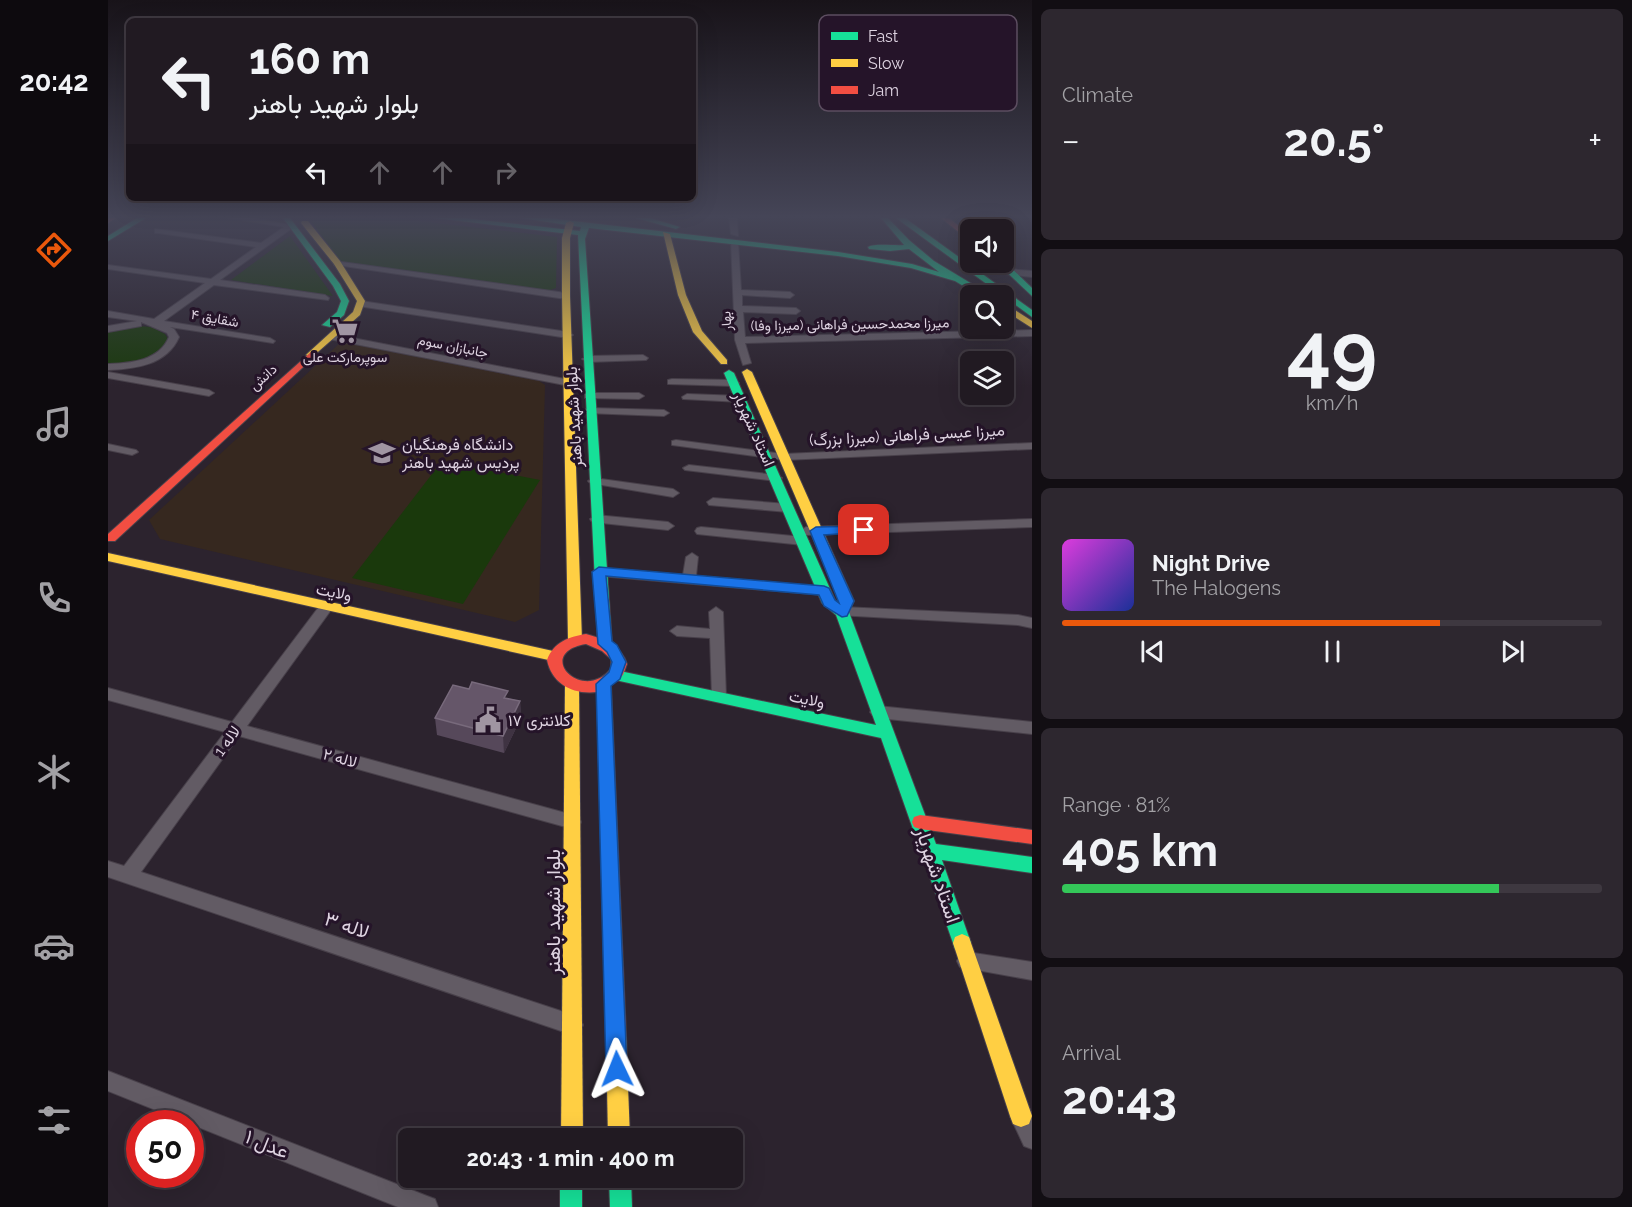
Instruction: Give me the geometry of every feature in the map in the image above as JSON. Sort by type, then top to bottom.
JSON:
[{"type":"main road","name":"دانش","points":[[109,533],[341,313],[345,301],[331,274]]},
{"type":"main road","points":[[343,274],[361,304]]},
{"type":"main road","name":"بلوار شهید باهنر","points":[[566,274],[575,640]]},
{"type":"main road","name":"بلوار شهید باهنر","points":[[583,274],[605,644]]},
{"type":"main road","name":"استاد شهریار","points":[[678,274],[682,296],[698,332],[729,372],[829,603],[842,612],[920,822],[967,961],[1026,1117]]},
{"type":"main road","points":[[941,274],[966,285]]},
{"type":"main road","points":[[948,274],[954,279]]},
{"type":"main road","points":[[977,274],[1032,314]]},
{"type":"main road","points":[[993,274],[1032,303]]},
{"type":"main road","points":[[1012,274],[1032,293]]},
{"type":"main road","name":"دانش","points":[[109,533],[332,337],[357,313],[361,304]]},
{"type":"main road","points":[[1014,313],[1032,325]]},
{"type":"main road","points":[[729,372],[737,360],[746,367]]},
{"type":"main road","name":"استاد شهریار","points":[[746,367],[847,601],[842,612]]},
{"type":"main road","points":[[108,557],[115,546],[109,533]]},
{"type":"main road","name":"ولایت","points":[[108,557],[553,656]]},
{"type":"main road","points":[[609,680],[582,688],[572,686],[563,682],[553,670],[553,656],[558,649],[575,640],[586,639],[612,648],[619,662],[609,680],[619,1128]]},
{"type":"main road","name":"ولایت","points":[[609,680],[719,697],[886,734]]},
{"type":"main road","name":"بلوار شهید باهنر","points":[[572,686],[572,1128]]},
{"type":"main road","points":[[920,822],[1032,837]]},
{"type":"main road","points":[[930,850],[1032,865]]},
{"type":"main road","points":[[571,1188],[571,1207]]},
{"type":"main road","points":[[620,1188],[621,1207]]},
{"type":"street","points":[[159,274],[325,298]]},
{"type":"street","points":[[108,329],[132,324],[155,323],[223,274]]},
{"type":"street","points":[[415,274],[566,296]]},
{"type":"street","name":"بهار","points":[[736,274],[740,340],[746,367]]},
{"type":"street","points":[[737,292],[790,295]]},
{"type":"street","points":[[361,304],[568,335]]},
{"type":"street","points":[[738,309],[796,311]]},
{"type":"street","points":[[108,314],[155,323],[171,331],[174,337],[173,344],[166,351],[141,363],[108,367]]},
{"type":"street","name":"شقایق ۴","points":[[155,323],[270,341]]},
{"type":"street","name":"میرزا محمدحسین فراهانی (میرزا وفا)","points":[[740,340],[1032,333]]},
{"type":"street","name":"جانبازان سوم","points":[[332,337],[570,382]]},
{"type":"street","points":[[587,359],[643,358]]},
{"type":"street","points":[[672,382],[729,372]]},
{"type":"street","points":[[108,375],[209,393]]},
{"type":"street","points":[[589,396],[639,396]]},
{"type":"street","points":[[687,397],[741,399]]},
{"type":"street","points":[[590,411],[664,413]]},
{"type":"street","name":"میرزا عیسی فراهانی (میرزا بزرگ)","points":[[676,443],[784,458],[1032,446]]},
{"type":"street","points":[[108,447],[132,452]]},
{"type":"street","points":[[689,468],[776,478]]},
{"type":"street","points":[[652,490],[654,477]]},
{"type":"street","points":[[594,482],[673,493]]},
{"type":"street","points":[[713,502],[788,508]]},
{"type":"street","points":[[596,519],[668,526]]},
{"type":"street","points":[[701,531],[800,536],[816,531],[1032,523]]},
{"type":"street","points":[[689,579],[692,557]]},
{"type":"street","points":[[599,572],[824,591]]},
{"type":"street","name":"لاله 1","points":[[128,875],[326,607]]},
{"type":"street","points":[[716,612],[719,697]]},
{"type":"street","points":[[842,612],[1018,620],[1032,623]]},
{"type":"street","points":[[677,631],[717,634]]},
{"type":"street","name":"لاله ۲","points":[[108,694],[573,822]]},
{"type":"street","points":[[878,712],[1032,728]]},
{"type":"street","name":"لاله ۳","points":[[108,868],[573,1025]]},
{"type":"street","points":[[967,961],[1032,971]]},
{"type":"street","name":"عدل ۱","points":[[108,1081],[426,1207]]},
{"type":"street","name":"استاد شهریار","points":[[1026,1117],[1032,1138]]},
{"type":"shaded area","name":"دانشگاه فرهنگیان پردیس شهید باهنر","points":[[341,342],[539,381],[545,385],[539,610],[515,622],[160,539],[149,520]]},
{"type":"green space","points":[[239,274],[317,274],[333,296],[231,280]]},
{"type":"green space","points":[[429,274],[556,274],[556,288],[547,291]]},
{"type":"green space","points":[[139,326],[151,327],[165,334],[168,339],[164,346],[158,352],[142,359],[108,364],[108,332]]},
{"type":"green space","points":[[442,461],[540,480],[463,604],[352,578]]},
{"type":"building","points":[[472,682],[508,691],[504,698],[520,701],[503,736],[435,718],[453,685],[469,689]]},
{"type":"traffic: fast","points":[[327,325],[341,313],[345,301],[328,274]]},
{"type":"traffic: fast","points":[[583,274],[605,644]]},
{"type":"traffic: fast","points":[[939,274],[954,279]]},
{"type":"traffic: fast","points":[[949,274],[967,285]]},
{"type":"traffic: fast","points":[[977,274],[1032,314]]},
{"type":"traffic: fast","points":[[1013,274],[1032,293]]},
{"type":"traffic: fast","points":[[729,373],[829,603],[842,612],[962,943]]},
{"type":"traffic: fast","points":[[615,675],[886,733]]},
{"type":"traffic: fast","points":[[930,851],[1032,865]]},
{"type":"traffic: fast","points":[[571,1188],[571,1207]]},
{"type":"traffic: fast","points":[[620,1188],[621,1207]]},
{"type":"traffic: slow","points":[[311,355],[357,313],[361,301],[344,274]]},
{"type":"traffic: slow","points":[[566,274],[575,640]]},
{"type":"traffic: slow","points":[[677,274],[682,295],[698,332],[724,362]]},
{"type":"traffic: slow","points":[[1014,313],[1032,325]]},
{"type":"traffic: slow","points":[[747,372],[847,601],[842,612]]},
{"type":"traffic: slow","points":[[108,557],[553,656]]},
{"type":"traffic: slow","points":[[572,686],[572,1128]]},
{"type":"traffic: slow","points":[[962,943],[1021,1116]]},
{"type":"traffic: slow","points":[[616,1035],[619,1128]]},
{"type":"traffic: jam","points":[[111,538],[311,355]]},
{"type":"traffic: jam","points":[[586,639],[614,652],[620,664],[612,678],[599,686],[586,687],[573,684],[563,678],[556,669],[554,660],[557,651],[570,643],[586,639]]},
{"type":"traffic: jam","points":[[604,684],[616,1035]]},
{"type":"traffic: jam","points":[[920,822],[1032,837]]},
{"type":"place","name":"سوپرمارکت علی","points":[[345,331]]},
{"type":"place","name":"دانشگاه فرهنگیان پردیس شهید باهنر","points":[[382,453]]},
{"type":"place","name":"کلانتری ۱۷","points":[[488,720]]},
{"type":"route","points":[[617,1069],[604,684],[615,675],[619,662],[612,648],[605,644],[599,572],[824,591],[829,603],[842,612],[847,601],[816,531],[864,530]]}]
